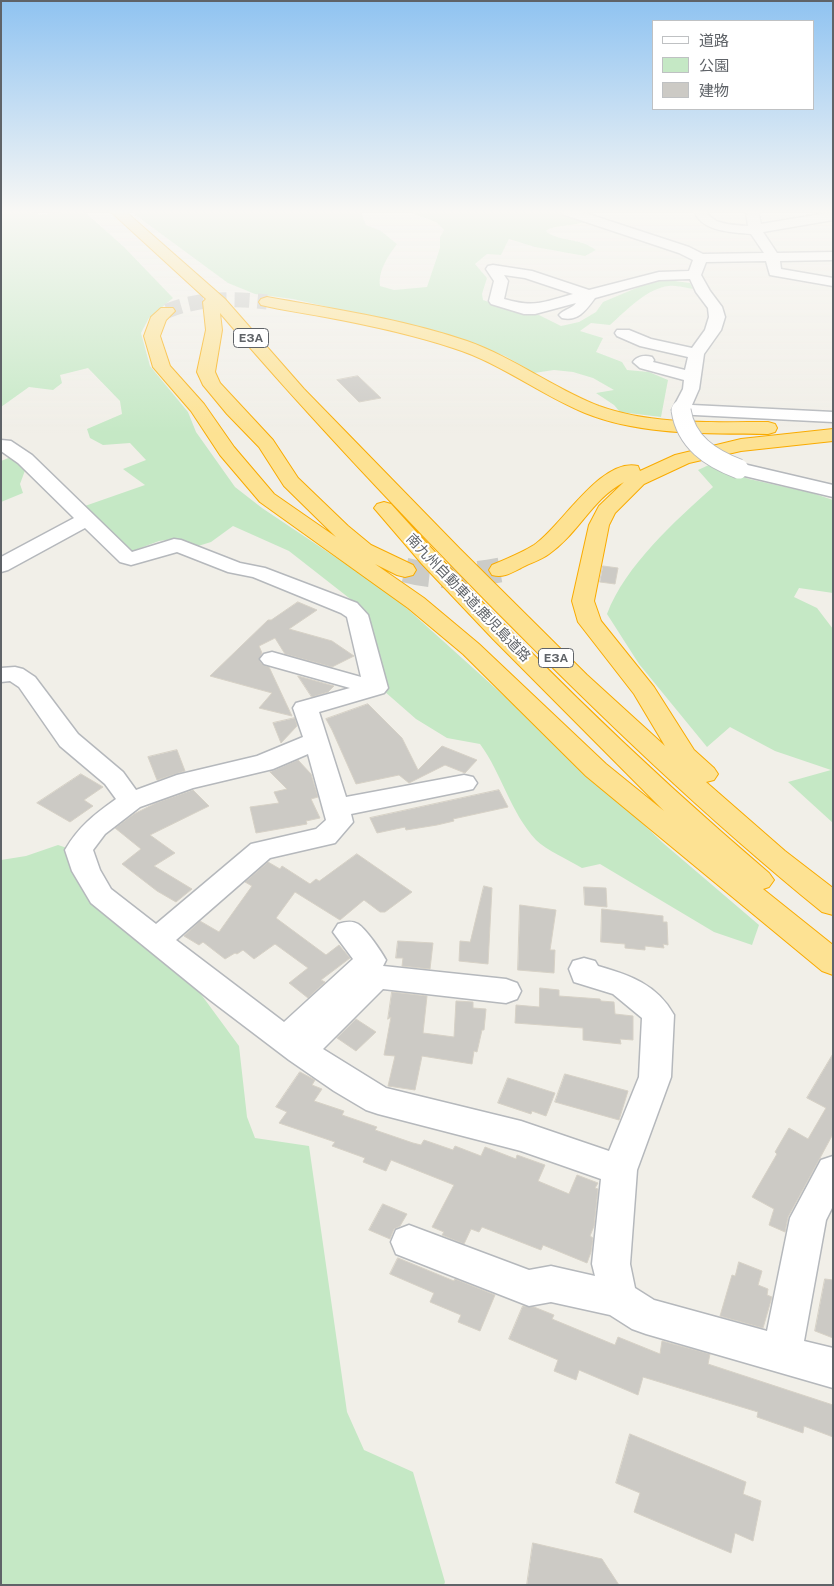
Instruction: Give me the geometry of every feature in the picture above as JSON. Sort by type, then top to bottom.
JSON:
[{"type":"highway","name":"南九州自動車道;鹿児島道路","points":[[201,285],[244,353],[445,576],[633,766],[747,870],[833,943]]},
{"type":"highway","name":"南九州自動車道;鹿児島道路","points":[[201,285],[241,326],[298,393],[452,554],[578,680],[775,858],[833,904]]},
{"type":"highway","points":[[219,285],[243,302],[279,317],[377,335],[490,364],[522,376],[560,394]]},
{"type":"highway","points":[[211,302],[214,330],[206,372],[212,385],[266,444],[291,482],[341,530],[363,550],[405,570]]},
{"type":"highway","points":[[267,302],[423,334],[487,355],[516,368],[573,403],[597,411],[648,422],[722,427],[833,429]]},
{"type":"highway","points":[[167,311],[159,318],[152,336],[162,367],[198,408],[227,451],[267,498],[416,603],[470,650],[596,770],[833,963]]},
{"type":"highway","points":[[500,570],[542,549],[565,527],[591,496],[610,481],[646,462],[696,446],[769,436],[833,435]]},
{"type":"highway","points":[[833,435],[741,445],[682,459],[636,480],[606,510],[599,525],[583,601],[590,622],[644,692],[684,756],[833,892]]},
{"type":"street","points":[[500,285],[496,301],[500,304],[535,309],[627,285]]},
{"type":"street","points":[[560,285],[589,295]]},
{"type":"street","points":[[700,285],[703,292],[715,307],[717,317],[713,330],[696,354],[691,389],[681,410],[681,420],[689,435],[697,445],[722,463],[739,469],[833,491]]},
{"type":"street","points":[[567,315],[578,311],[589,295]]},
{"type":"street","points":[[623,333],[646,343],[696,354]]},
{"type":"street","points":[[646,360],[641,362],[662,370],[693,376]]},
{"type":"street","points":[[681,410],[833,417]]},
{"type":"street","points":[[1,446],[4,445],[24,459],[86,519],[131,559],[174,545],[181,546],[235,568],[258,572],[349,608],[357,614],[360,622],[376,688]]},
{"type":"street","points":[[1,566],[86,519]]},
{"type":"street","points":[[272,659],[376,688]]},
{"type":"street","points":[[1,674],[15,674],[27,682],[69,740],[114,778],[131,801]]},
{"type":"street","points":[[156,941],[261,851],[325,836],[340,822],[306,708],[376,688]]},
{"type":"street","points":[[317,740],[264,763],[186,781],[131,801],[95,828],[85,838],[79,850],[86,870],[102,896],[156,941],[292,1046],[378,1100],[521,1136],[619,1170]]},
{"type":"street","points":[[335,808],[464,783]]},
{"type":"street","points":[[292,1046],[371,960],[348,932]]},
{"type":"street","points":[[584,969],[585,974],[624,985],[647,1003],[658,1015],[655,1077],[619,1170],[611,1264],[618,1298]]},
{"type":"street","points":[[292,1046],[376,977],[506,991]]},
{"type":"street","points":[[782,1355],[808,1218],[833,1171]]},
{"type":"street","points":[[409,1242],[529,1288],[551,1284],[618,1298],[646,1316],[833,1368]]},
{"type":"green space","points":[[1,285],[161,285],[173,298],[149,318],[141,333],[150,366],[188,412],[196,432],[235,487],[262,508],[392,595],[594,777],[663,843],[759,925],[752,945],[714,932],[600,864],[582,868],[540,844],[519,817],[480,744],[447,738],[416,719],[384,691],[367,612],[289,551],[233,526],[211,542],[195,547],[174,539],[159,541],[130,552],[82,507],[145,485],[123,469],[146,460],[130,443],[103,445],[90,438],[87,429],[122,414],[120,401],[88,368],[60,375],[62,383],[53,390],[29,387],[1,407]]},
{"type":"green space","points":[[233,285],[380,285],[394,290],[427,287],[428,285],[485,285],[482,294],[483,300],[509,309],[529,310],[561,326],[579,322],[596,312],[603,302],[643,285],[691,285],[693,289],[678,286],[661,288],[637,301],[610,325],[591,323],[580,331],[603,338],[596,352],[622,362],[627,370],[649,372],[668,380],[661,417],[620,412],[614,405],[596,393],[614,390],[593,378],[573,372],[554,370],[534,373],[505,356],[441,333],[293,299],[255,294]]},
{"type":"green space","points":[[11,457],[27,465],[20,484],[23,493],[1,502],[1,461]]},
{"type":"green space","points":[[711,464],[749,479],[812,493],[833,500],[833,593],[799,588],[794,597],[817,608],[833,629],[833,823],[788,782],[831,770],[775,751],[730,727],[707,747],[639,664],[607,614],[615,596],[626,579],[652,545],[713,487],[698,470]]},
{"type":"green space","points":[[58,845],[82,853],[99,897],[167,948],[239,1046],[247,1117],[255,1138],[309,1146],[347,1412],[364,1450],[413,1472],[445,1582],[444,1585],[1,1585],[1,860],[26,856]]},
{"type":"building","points":[[358,376],[381,398],[359,402],[337,380]]},
{"type":"building","points":[[603,566],[618,568],[615,584],[600,582]]},
{"type":"building","points":[[298,602],[317,610],[289,629],[332,641],[354,656],[332,667],[285,654],[275,638],[259,646],[262,653],[259,660],[263,665],[269,667],[292,716],[259,708],[272,693],[210,676],[268,620],[271,620]]},
{"type":"building","points":[[298,676],[334,686],[328,692],[312,697]]},
{"type":"building","points":[[368,704],[402,738],[418,770],[442,746],[477,760],[465,773],[445,765],[409,783],[399,775],[356,784],[326,719]]},
{"type":"building","points":[[295,718],[297,726],[281,743],[273,723]]},
{"type":"building","points":[[177,750],[185,771],[157,780],[148,757]]},
{"type":"building","points":[[298,760],[311,774],[318,797],[311,799],[320,818],[306,821],[307,824],[256,833],[250,807],[279,803],[274,792],[287,789],[270,772]]},
{"type":"building","points":[[81,774],[103,787],[84,800],[93,806],[70,822],[37,803]]},
{"type":"building","points":[[193,790],[209,806],[150,835],[175,853],[154,866],[192,889],[176,902],[157,891],[122,864],[141,849],[115,828],[134,814],[156,803]]},
{"type":"building","points":[[499,790],[508,807],[453,819],[454,821],[437,825],[406,830],[405,827],[377,833],[370,818]]},
{"type":"building","points":[[357,854],[412,892],[385,912],[380,912],[364,900],[340,920],[295,892],[276,918],[326,955],[339,945],[350,958],[321,980],[325,982],[308,998],[289,983],[308,968],[275,944],[254,959],[243,950],[225,959],[203,942],[199,945],[184,936],[200,921],[219,932],[252,886],[245,882],[268,862],[280,869],[282,866],[310,884],[316,879],[319,881]]},
{"type":"building","points":[[484,886],[492,888],[488,964],[459,961],[460,941],[470,942]]},
{"type":"building","points":[[584,887],[606,888],[607,907],[585,905]]},
{"type":"building","points":[[520,905],[556,910],[550,950],[555,950],[554,973],[518,970]]},
{"type":"building","points":[[602,909],[663,916],[663,922],[667,922],[668,945],[663,944],[664,948],[645,946],[645,950],[625,948],[625,944],[601,942]]},
{"type":"building","points":[[398,941],[433,943],[430,969],[402,966],[403,958],[396,958]]},
{"type":"building","points":[[540,988],[559,990],[559,996],[614,1002],[615,1014],[633,1016],[633,1040],[620,1039],[621,1044],[583,1040],[583,1028],[515,1023],[516,1005],[539,1007]]},
{"type":"building","points":[[392,992],[427,996],[423,1033],[454,1037],[456,1001],[473,1002],[473,1008],[486,1009],[484,1030],[482,1030],[477,1052],[474,1051],[472,1064],[422,1056],[415,1090],[388,1086],[395,1056],[384,1055],[391,1017],[388,1019]]},
{"type":"building","points":[[356,1019],[376,1032],[356,1051],[337,1038]]},
{"type":"building","points":[[833,1054],[833,1134],[788,1217],[785,1232],[769,1225],[774,1209],[752,1197],[777,1154],[775,1152],[789,1128],[808,1139],[826,1108],[807,1098]]},
{"type":"building","points":[[300,1072],[315,1080],[312,1085],[322,1089],[314,1101],[344,1111],[342,1115],[377,1127],[375,1130],[421,1145],[424,1140],[453,1150],[455,1146],[481,1156],[485,1147],[516,1159],[517,1155],[545,1165],[538,1181],[569,1194],[577,1175],[598,1183],[595,1188],[598,1189],[594,1226],[590,1236],[593,1238],[587,1263],[543,1245],[541,1250],[482,1227],[479,1232],[471,1229],[464,1244],[442,1235],[444,1232],[432,1227],[454,1185],[391,1160],[386,1171],[363,1162],[365,1158],[332,1146],[335,1142],[279,1123],[287,1112],[276,1107]]},
{"type":"building","points":[[565,1074],[628,1091],[619,1120],[555,1102]]},
{"type":"building","points":[[508,1078],[555,1093],[546,1116],[532,1111],[531,1114],[498,1103]]},
{"type":"building","points":[[383,1204],[407,1214],[400,1226],[394,1229],[390,1239],[369,1230]]},
{"type":"building","points":[[398,1258],[454,1281],[455,1279],[495,1295],[480,1331],[458,1322],[461,1315],[430,1302],[434,1293],[390,1274]]},
{"type":"building","points":[[739,1262],[762,1271],[758,1285],[768,1289],[767,1295],[772,1297],[763,1328],[720,1316],[732,1275],[735,1276]]},
{"type":"building","points":[[825,1279],[833,1280],[833,1338],[815,1331]]},
{"type":"building","points":[[523,1306],[534,1307],[554,1315],[552,1319],[615,1345],[618,1337],[660,1354],[662,1341],[710,1354],[708,1364],[833,1405],[833,1437],[804,1426],[803,1433],[757,1417],[758,1412],[643,1377],[638,1395],[579,1370],[576,1380],[554,1371],[558,1360],[509,1339]]},
{"type":"building","points":[[630,1434],[746,1482],[743,1494],[761,1501],[753,1541],[735,1533],[731,1553],[634,1512],[640,1493],[616,1483]]},
{"type":"building","points":[[533,1543],[602,1559],[619,1585],[527,1585]]},
{"type":"tunnel","points":[[167,311],[204,301],[241,300],[267,302]]},
{"type":"tunnel","points":[[405,570],[441,576],[476,574],[500,570]]}]
